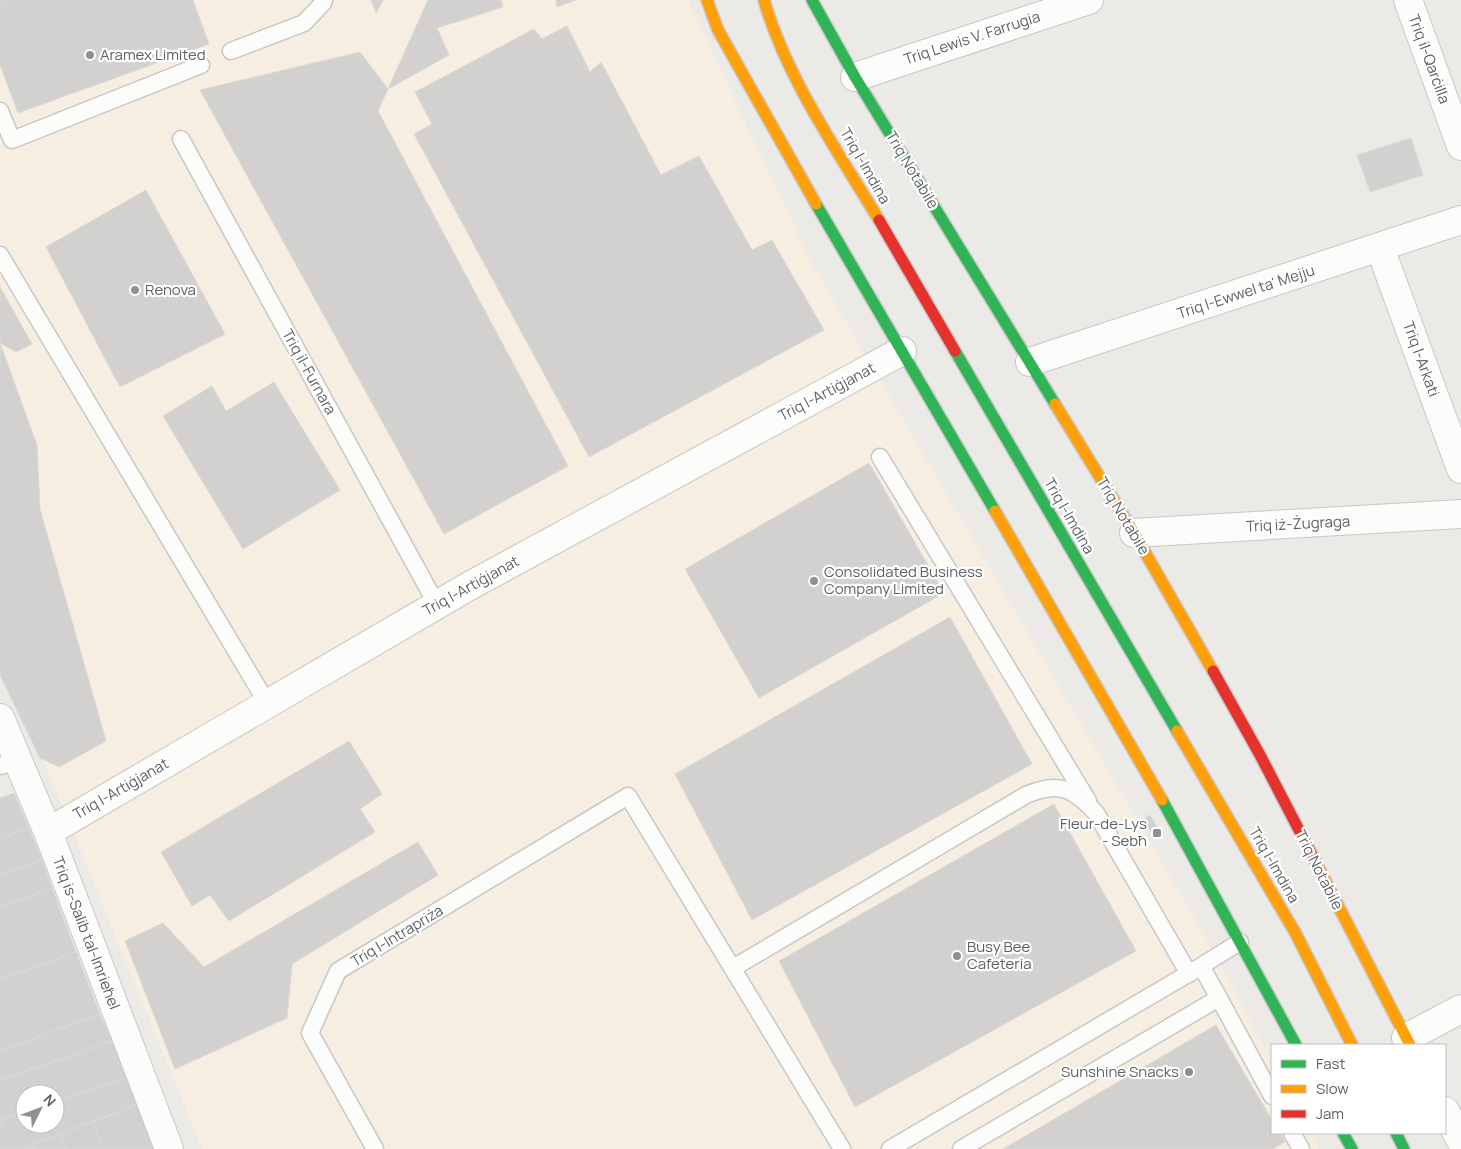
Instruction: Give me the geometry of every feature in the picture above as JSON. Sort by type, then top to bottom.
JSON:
[{"type":"main road","points":[[707,0],[718,30],[732,55],[1167,808],[1295,1044]]},
{"type":"main road","name":"Triq l-Imdina","points":[[764,0],[774,34],[804,93],[1296,934],[1351,1044]]},
{"type":"main road","name":"Triq Notabile","points":[[812,0],[855,77],[1134,533],[1260,755],[1408,1042]]},
{"type":"main road","points":[[1344,1134],[1352,1149]]},
{"type":"main road","points":[[1396,1134],[1404,1149]]},
{"type":"street","name":"Triq Lewis V. Farrugia","points":[[855,77],[1089,0]]},
{"type":"street","name":"Triq il-Qarċilla","points":[[1408,0],[1461,146]]},
{"type":"street","name":"Triq l-Ewwel ta' Mejju","points":[[1030,362],[1461,220]]},
{"type":"street","name":"Triq l-Arkati","points":[[1380,248],[1461,469]]},
{"type":"street","name":"Triq l-Artiġjanat","points":[[48,832],[437,605],[902,351]]},
{"type":"street","name":"Triq iż-Żugraga","points":[[1134,533],[1461,514]]},
{"type":"street","name":"Triq is-Salib tal-Imrieħel","points":[[0,718],[9,764],[48,832],[169,1149]]},
{"type":"street","points":[[1408,1042],[1461,1009]]},
{"type":"street","points":[[1451,1111],[1461,1141]]},
{"type":"lane","points":[[231,51],[304,23],[323,4],[324,0]]},
{"type":"lane","points":[[0,110],[12,140],[201,65]]},
{"type":"lane","name":"Triq il-Furnara","points":[[181,139],[437,605]]},
{"type":"lane","points":[[0,254],[267,703]]},
{"type":"lane","points":[[880,457],[1096,814],[1195,970],[1219,998],[1271,1094]]},
{"type":"lane","points":[[842,1149],[733,968],[1039,789],[1053,787],[1065,789],[1076,795],[1096,814]]},
{"type":"lane","name":"Triq l-Intrapriża","points":[[375,1149],[310,1033],[338,971],[628,796],[733,968]]},
{"type":"lane","points":[[890,1149],[1240,942]]},
{"type":"lane","points":[[960,1149],[1219,998]]},
{"type":"lane","points":[[1293,1134],[1301,1149]]},
{"type":"shaded area","points":[[0,0],[688,0],[810,260],[1206,938],[1271,1059],[1271,1134],[1312,1134],[1319,1149],[202,1149],[0,653]]},
{"type":"building","name":"Aramex Limited","points":[[0,0],[193,0],[209,44],[18,113],[0,65]]},
{"type":"building","points":[[371,0],[383,0],[376,13]]},
{"type":"building","points":[[428,0],[501,0],[503,7],[437,28],[449,55],[388,89]]},
{"type":"building","points":[[556,0],[576,0],[557,7]]},
{"type":"building","points":[[567,26],[590,72],[601,62],[661,175],[699,156],[752,250],[772,240],[824,330],[589,457],[414,134],[432,124],[415,92],[534,29],[542,39]]},
{"type":"building","points":[[360,52],[388,89],[378,111],[568,466],[444,534],[200,90]]},
{"type":"building","points":[[1411,138],[1423,175],[1370,192],[1357,155]]},
{"type":"building","name":"Renova","points":[[146,190],[225,334],[120,387],[46,247]]},
{"type":"building","points":[[0,287],[32,344],[16,352],[0,343]]},
{"type":"building","points":[[0,343],[37,445],[40,509],[106,741],[59,767],[40,758],[0,675]]},
{"type":"building","points":[[274,382],[340,490],[243,549],[163,416],[212,386],[226,411]]},
{"type":"building","name":"Consolidated Business Company Limited","points":[[869,463],[944,593],[759,698],[685,569]]},
{"type":"building","points":[[950,617],[1032,764],[752,920],[675,774]]},
{"type":"building","points":[[349,741],[382,794],[360,809],[375,832],[229,921],[210,895],[192,906],[161,852]]},
{"type":"building","points":[[14,793],[29,828],[0,839],[0,798]]},
{"type":"building","name":"Busy Bee Cafeteria","points":[[1054,804],[1136,951],[855,1107],[779,961]]},
{"type":"building","points":[[1150,815],[1157,827],[1150,831],[1144,819]]},
{"type":"building","points":[[29,828],[42,860],[0,876],[0,839]]},
{"type":"building","points":[[418,842],[438,875],[292,964],[287,1018],[175,1069],[125,941],[163,923],[204,967]]},
{"type":"building","points":[[42,860],[52,888],[0,908],[0,876]]},
{"type":"building","points":[[52,888],[76,952],[0,980],[0,908]]},
{"type":"building","points":[[76,952],[100,1014],[0,1051],[0,980]]},
{"type":"building","points":[[100,1014],[112,1041],[0,1080],[0,1051]]},
{"type":"building","name":"Sunshine Snacks","points":[[1216,1025],[1271,1118],[1271,1134],[1281,1134],[1285,1142],[1273,1149],[1003,1149]]},
{"type":"building","points":[[112,1041],[127,1077],[65,1099],[65,1084],[15,1084],[15,1116],[0,1121],[0,1080]]},
{"type":"building","points":[[127,1077],[137,1104],[65,1132],[65,1099]]},
{"type":"building","points":[[137,1104],[156,1149],[102,1149],[93,1122]]},
{"type":"building","points":[[15,1116],[15,1134],[60,1134],[22,1149],[0,1149],[0,1121]]},
{"type":"building","points":[[93,1122],[102,1149],[66,1149],[60,1134],[65,1134],[65,1132]]},
{"type":"building","points":[[60,1134],[66,1149],[34,1149],[32,1145]]},
{"type":"building","points":[[32,1145],[34,1149],[22,1149]]},
{"type":"traffic: fast","points":[[812,0],[855,77],[1055,404]]},
{"type":"traffic: fast","points":[[816,204],[995,511]]},
{"type":"traffic: fast","points":[[955,351],[1177,731]]},
{"type":"traffic: fast","points":[[1162,800],[1295,1044]]},
{"type":"traffic: fast","points":[[1344,1134],[1352,1149]]},
{"type":"traffic: fast","points":[[1396,1134],[1404,1149]]},
{"type":"traffic: slow","points":[[707,0],[718,30],[816,204]]},
{"type":"traffic: slow","points":[[764,0],[774,29],[799,86],[879,220]]},
{"type":"traffic: slow","points":[[1055,404],[1134,533],[1213,671]]},
{"type":"traffic: slow","points":[[995,511],[1162,800]]},
{"type":"traffic: slow","points":[[1177,731],[1296,934],[1351,1044]]},
{"type":"traffic: slow","points":[[1313,857],[1409,1044]]},
{"type":"traffic: jam","points":[[879,220],[955,351]]},
{"type":"traffic: jam","points":[[1213,671],[1260,755],[1313,857]]},
{"type":"place","name":"Aramex Limited","points":[[90,55]]},
{"type":"place","name":"Renova","points":[[135,290]]},
{"type":"place","name":"Consolidated Business Company Limited","points":[[814,581]]},
{"type":"place","name":"Fleur-de-Lys - Sebħ","points":[[1157,833]]},
{"type":"place","name":"Busy Bee Cafeteria","points":[[957,956]]},
{"type":"place","name":"Sunshine Snacks","points":[[1189,1072]]}]
